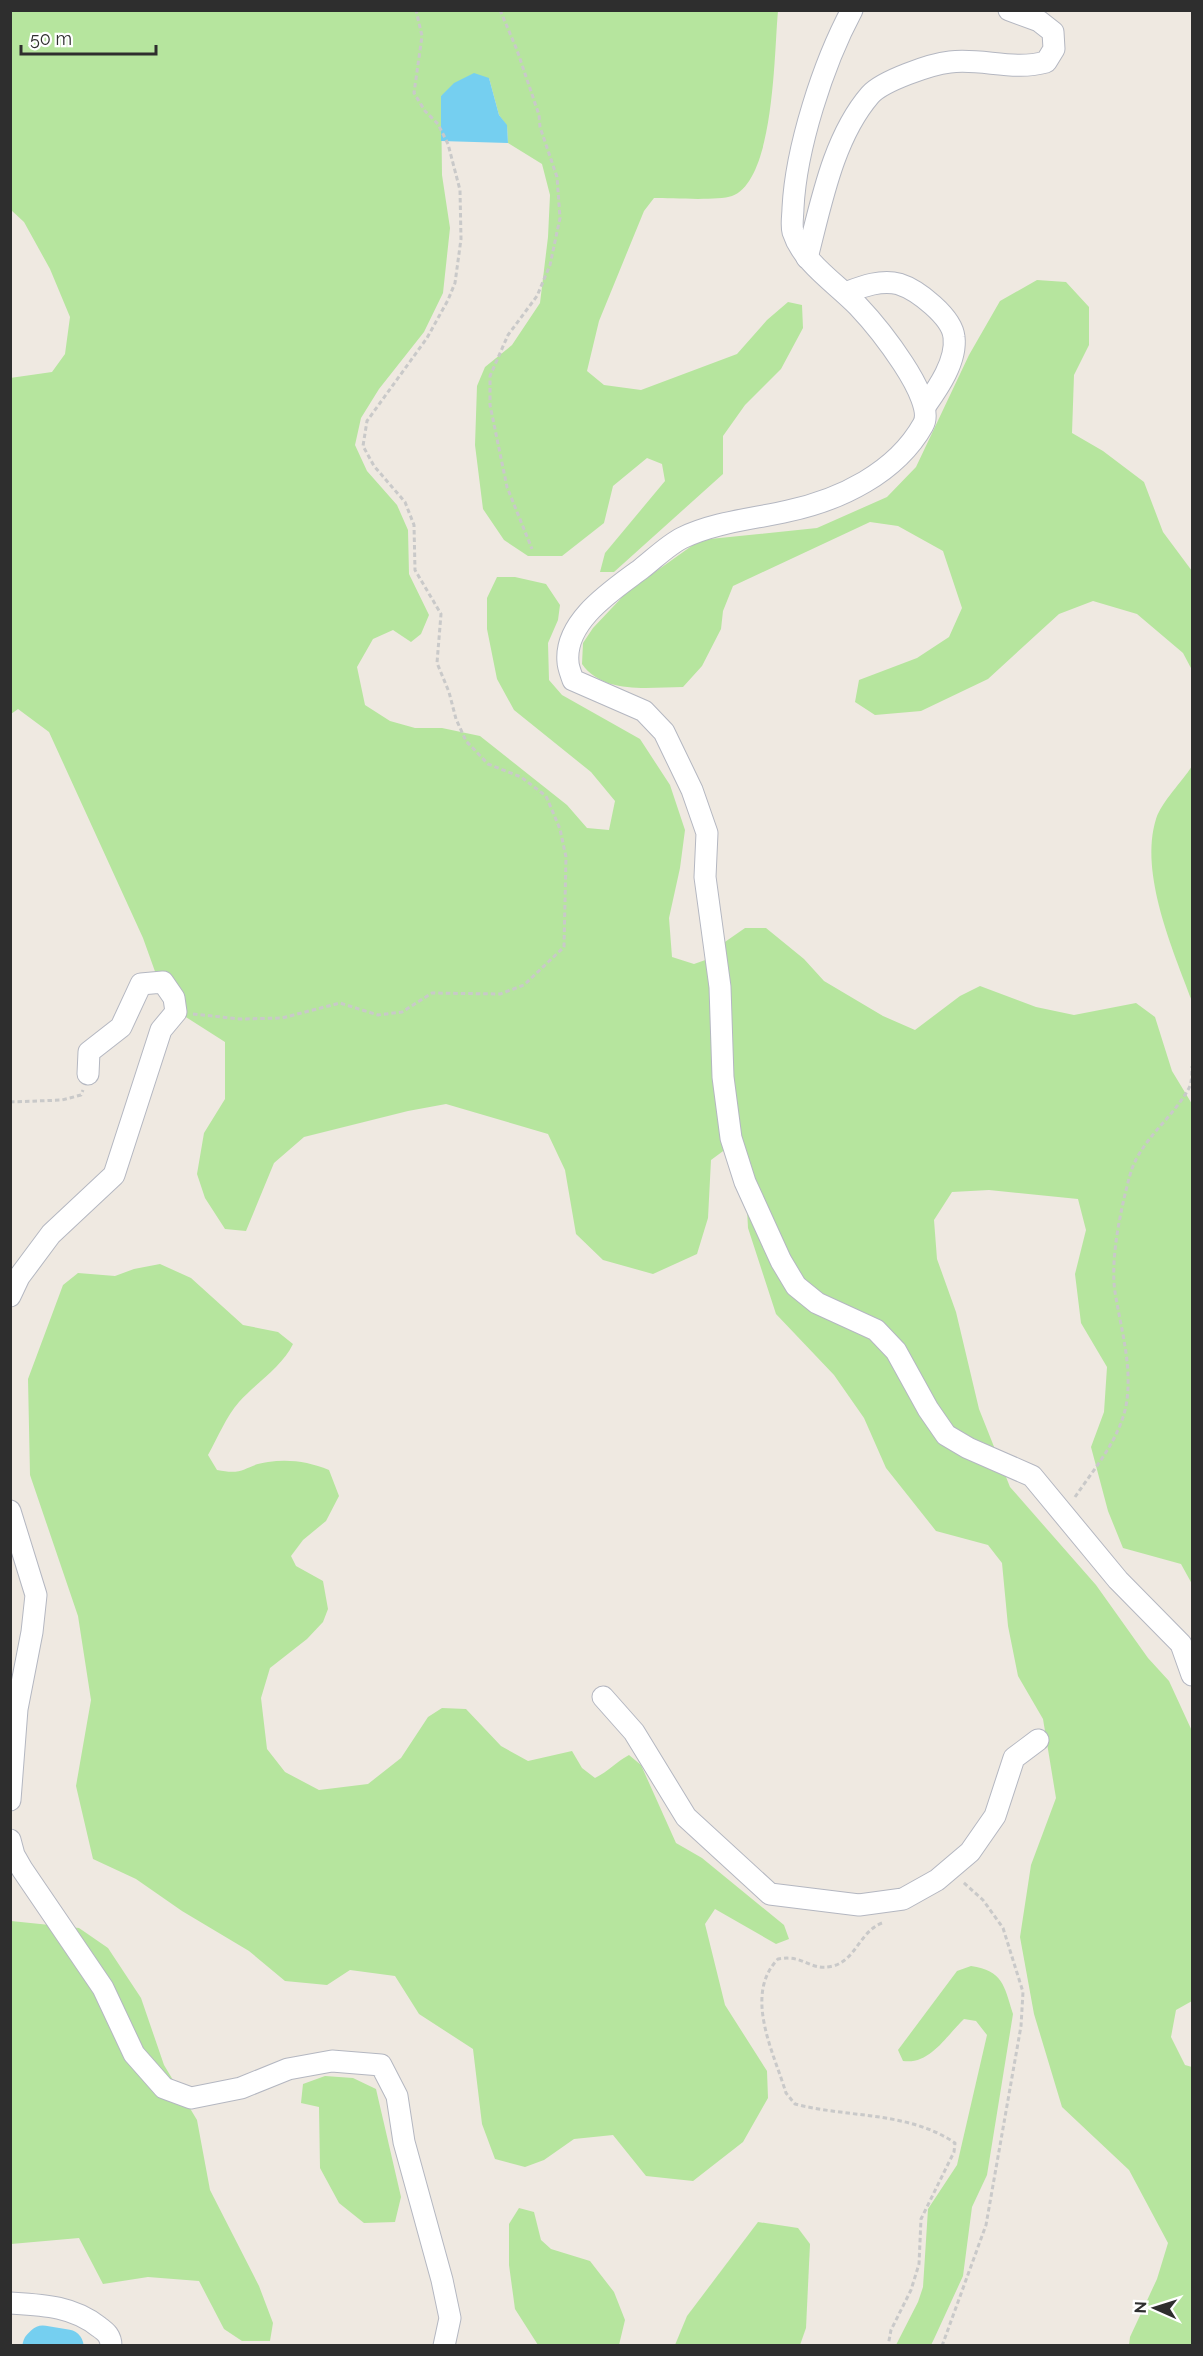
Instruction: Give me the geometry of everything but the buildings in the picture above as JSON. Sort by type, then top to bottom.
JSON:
[{"type":"street","points":[[852,10],[827,66],[795,175],[792,231],[807,258],[860,307],[910,373],[926,405],[925,423],[896,460],[856,488],[791,511],[727,523],[681,538],[597,602],[582,621],[571,642],[567,661],[573,680],[644,711],[664,732],[692,790],[707,833],[705,877],[720,987],[723,1077],[731,1138],[745,1182],[781,1261],[796,1286],[817,1304],[876,1330],[896,1351],[928,1409],[946,1435],[968,1448],[1032,1476],[1104,1564],[1181,1644],[1192,1675]]},
{"type":"street","points":[[807,258],[843,139],[871,94],[909,73],[951,62],[1028,67],[1046,62],[1054,49],[1053,32],[1039,21],[1009,10]]},
{"type":"street","points":[[845,293],[870,284],[899,284],[940,309],[954,337],[947,376],[926,405]]},
{"type":"street","points":[[10,1296],[19,1277],[51,1234],[114,1175],[161,1030],[176,1012],[174,998],[163,982],[141,984],[121,1028],[89,1052],[88,1074]]},
{"type":"street","points":[[10,1511],[36,1595],[32,1632],[17,1709],[10,1800]]},
{"type":"street","points":[[603,1697],[634,1732],[686,1817],[770,1894],[859,1905],[903,1899],[949,1870],[970,1852],[995,1816],[1014,1758],[1038,1740]]},
{"type":"street","points":[[10,1840],[14,1856],[22,1869],[103,1988],[134,2054],[164,2088],[190,2098],[241,2088],[288,2069],[332,2061],[381,2065],[397,2096],[404,2142],[442,2280],[450,2318],[444,2346]]},
{"type":"street","points":[[10,2303],[57,2306],[87,2316],[108,2334],[111,2346]]},
{"type":"path","points":[[176,1012],[240,1019],[282,1018],[340,1003],[378,1015],[402,1012],[432,993],[500,994],[524,985],[564,947],[566,857],[560,829],[546,796],[521,777],[488,764],[466,741],[437,663],[441,614],[415,570],[414,525],[405,502],[374,466],[363,446],[367,421],[427,338],[448,300],[455,283],[461,239],[460,190],[448,144],[438,124],[425,111],[414,93],[422,36],[416,10]]},
{"type":"path","points":[[500,10],[517,50],[539,116],[540,127],[556,177],[560,218],[550,265],[537,296],[508,335],[490,376],[490,405],[507,487],[532,549]]},
{"type":"path","points":[[1068,1505],[1107,1452],[1126,1407],[1129,1377],[1115,1290],[1118,1223],[1131,1171],[1154,1133],[1190,1086],[1192,1066]]},
{"type":"path","points":[[10,1102],[62,1100],[81,1095],[88,1074]]},
{"type":"path","points":[[942,2346],[986,2225],[1021,2026],[1023,1992],[1003,1928],[982,1899],[949,1870]]},
{"type":"path","points":[[886,1922],[874,1926],[848,1959],[832,1966],[815,1967],[798,1958],[778,1959],[770,1968],[762,1986],[761,2007],[786,2093],[795,2104],[881,2116],[942,2135],[955,2143],[954,2152],[921,2219],[919,2264],[911,2290],[891,2330],[888,2346]]},
{"type":"green space","points":[[11,11],[778,11],[770,112],[757,166],[746,185],[732,196],[705,199],[654,198],[644,211],[599,321],[587,371],[604,385],[641,390],[737,354],[767,320],[788,302],[802,305],[803,328],[781,369],[745,405],[723,436],[723,474],[614,572],[600,572],[605,553],[665,481],[662,464],[647,458],[613,486],[604,523],[562,556],[528,556],[504,540],[483,509],[475,445],[477,386],[485,367],[512,345],[540,303],[548,237],[550,195],[542,164],[508,143],[507,126],[499,115],[489,78],[441,96],[442,175],[450,228],[443,293],[424,332],[379,389],[361,418],[355,445],[367,471],[397,505],[408,530],[409,574],[429,615],[421,634],[411,642],[393,630],[373,639],[357,667],[365,705],[390,721],[415,728],[442,728],[480,736],[567,805],[587,828],[609,830],[615,801],[591,772],[514,710],[497,679],[487,629],[487,598],[497,577],[515,577],[546,584],[560,605],[558,620],[548,643],[549,680],[562,695],[640,739],[670,785],[685,830],[680,868],[669,918],[672,957],[694,964],[711,958],[722,944],[745,928],[766,928],[804,959],[824,981],[883,1016],[915,1030],[960,996],[980,986],[1036,1007],[1074,1015],[1136,1003],[1155,1017],[1172,1071],[1192,1104],[1192,1584],[1181,1564],[1123,1548],[1108,1511],[1091,1447],[1104,1412],[1107,1367],[1081,1323],[1075,1274],[1086,1230],[1078,1199],[989,1190],[952,1192],[934,1220],[937,1259],[956,1312],[979,1409],[1010,1487],[1096,1585],[1148,1658],[1169,1681],[1192,1731],[1192,2001],[1176,2010],[1171,2037],[1185,2065],[1192,2067],[1192,2345],[1129,2345],[1130,2337],[1157,2279],[1168,2243],[1129,2170],[1062,2107],[1034,2014],[1020,1937],[1031,1865],[1056,1798],[1043,1719],[1018,1676],[1008,1626],[1002,1563],[988,1545],[936,1531],[886,1468],[864,1418],[834,1375],[776,1314],[748,1228],[744,1151],[734,1143],[711,1160],[708,1218],[697,1254],[653,1274],[603,1260],[576,1234],[565,1170],[548,1134],[446,1104],[304,1137],[274,1163],[246,1231],[225,1229],[205,1198],[197,1174],[204,1133],[225,1099],[225,1042],[167,1005],[143,938],[49,732],[18,709],[11,714],[10,378],[52,372],[65,354],[70,317],[50,269],[24,222],[11,210]]},
{"type":"green space","points":[[1037,280],[1066,282],[1089,307],[1089,345],[1074,375],[1072,433],[1103,451],[1144,482],[1163,532],[1192,571],[1192,670],[1183,653],[1137,614],[1093,601],[1059,614],[988,679],[921,711],[875,715],[855,702],[859,680],[917,658],[949,637],[962,608],[943,551],[898,526],[870,522],[733,586],[723,611],[721,629],[702,666],[683,687],[642,688],[615,685],[591,674],[582,664],[583,643],[593,628],[627,592],[700,540],[817,528],[887,497],[916,467],[969,355],[1000,301]]},
{"type":"green space","points":[[1192,766],[1192,1001],[1160,911],[1152,863],[1152,840],[1159,812]]},
{"type":"green space","points":[[160,1264],[191,1278],[243,1325],[278,1332],[293,1344],[276,1367],[239,1402],[226,1421],[208,1455],[217,1470],[234,1472],[260,1463],[276,1461],[307,1463],[329,1470],[339,1496],[326,1521],[303,1540],[291,1556],[296,1566],[323,1581],[328,1609],[323,1622],[307,1639],[270,1668],[261,1698],[267,1749],[285,1772],[319,1790],[368,1784],[401,1758],[428,1717],[442,1708],[466,1709],[501,1746],[528,1761],[572,1751],[582,1768],[595,1778],[629,1755],[641,1765],[676,1843],[702,1858],[784,1925],[789,1939],[776,1944],[715,1909],[705,1924],[725,2005],[767,2071],[768,2098],[743,2142],[693,2181],[646,2176],[613,2135],[574,2139],[544,2160],[525,2167],[495,2159],[482,2124],[473,2049],[419,2014],[395,1976],[350,1970],[327,1985],[285,1981],[249,1951],[182,1911],[136,1879],[93,1859],[76,1786],[91,1700],[78,1616],[30,1475],[28,1379],[63,1285],[78,1273],[115,1276],[134,1269]]},
{"type":"green space","points":[[11,1921],[79,1928],[108,1948],[141,1998],[164,2065],[197,2120],[210,2190],[259,2286],[273,2323],[270,2341],[242,2341],[224,2329],[199,2281],[148,2277],[103,2284],[79,2238],[11,2244]]},
{"type":"green space","points":[[971,1966],[990,1972],[1001,1981],[1013,2014],[987,2175],[972,2207],[963,2276],[931,2345],[896,2345],[923,2287],[928,2209],[957,2165],[987,2035],[976,2021],[964,2019],[937,2048],[921,2059],[903,2061],[898,2050],[957,1971]]},
{"type":"green space","points":[[325,2076],[353,2078],[376,2089],[401,2197],[395,2222],[364,2223],[339,2203],[320,2168],[319,2107],[301,2103],[303,2084]]},
{"type":"green space","points":[[519,2208],[534,2212],[541,2240],[551,2249],[590,2261],[614,2292],[625,2320],[619,2345],[538,2345],[515,2309],[509,2265],[509,2224]]},
{"type":"green space","points":[[758,2222],[798,2228],[810,2244],[806,2328],[800,2345],[675,2345],[687,2316]]},
{"type":"water","points":[[474,73],[489,78],[499,115],[507,125],[508,143],[441,141],[441,96],[454,83]]},
{"type":"waterway","points":[[39,2346],[43,2342],[67,2346]]}]
